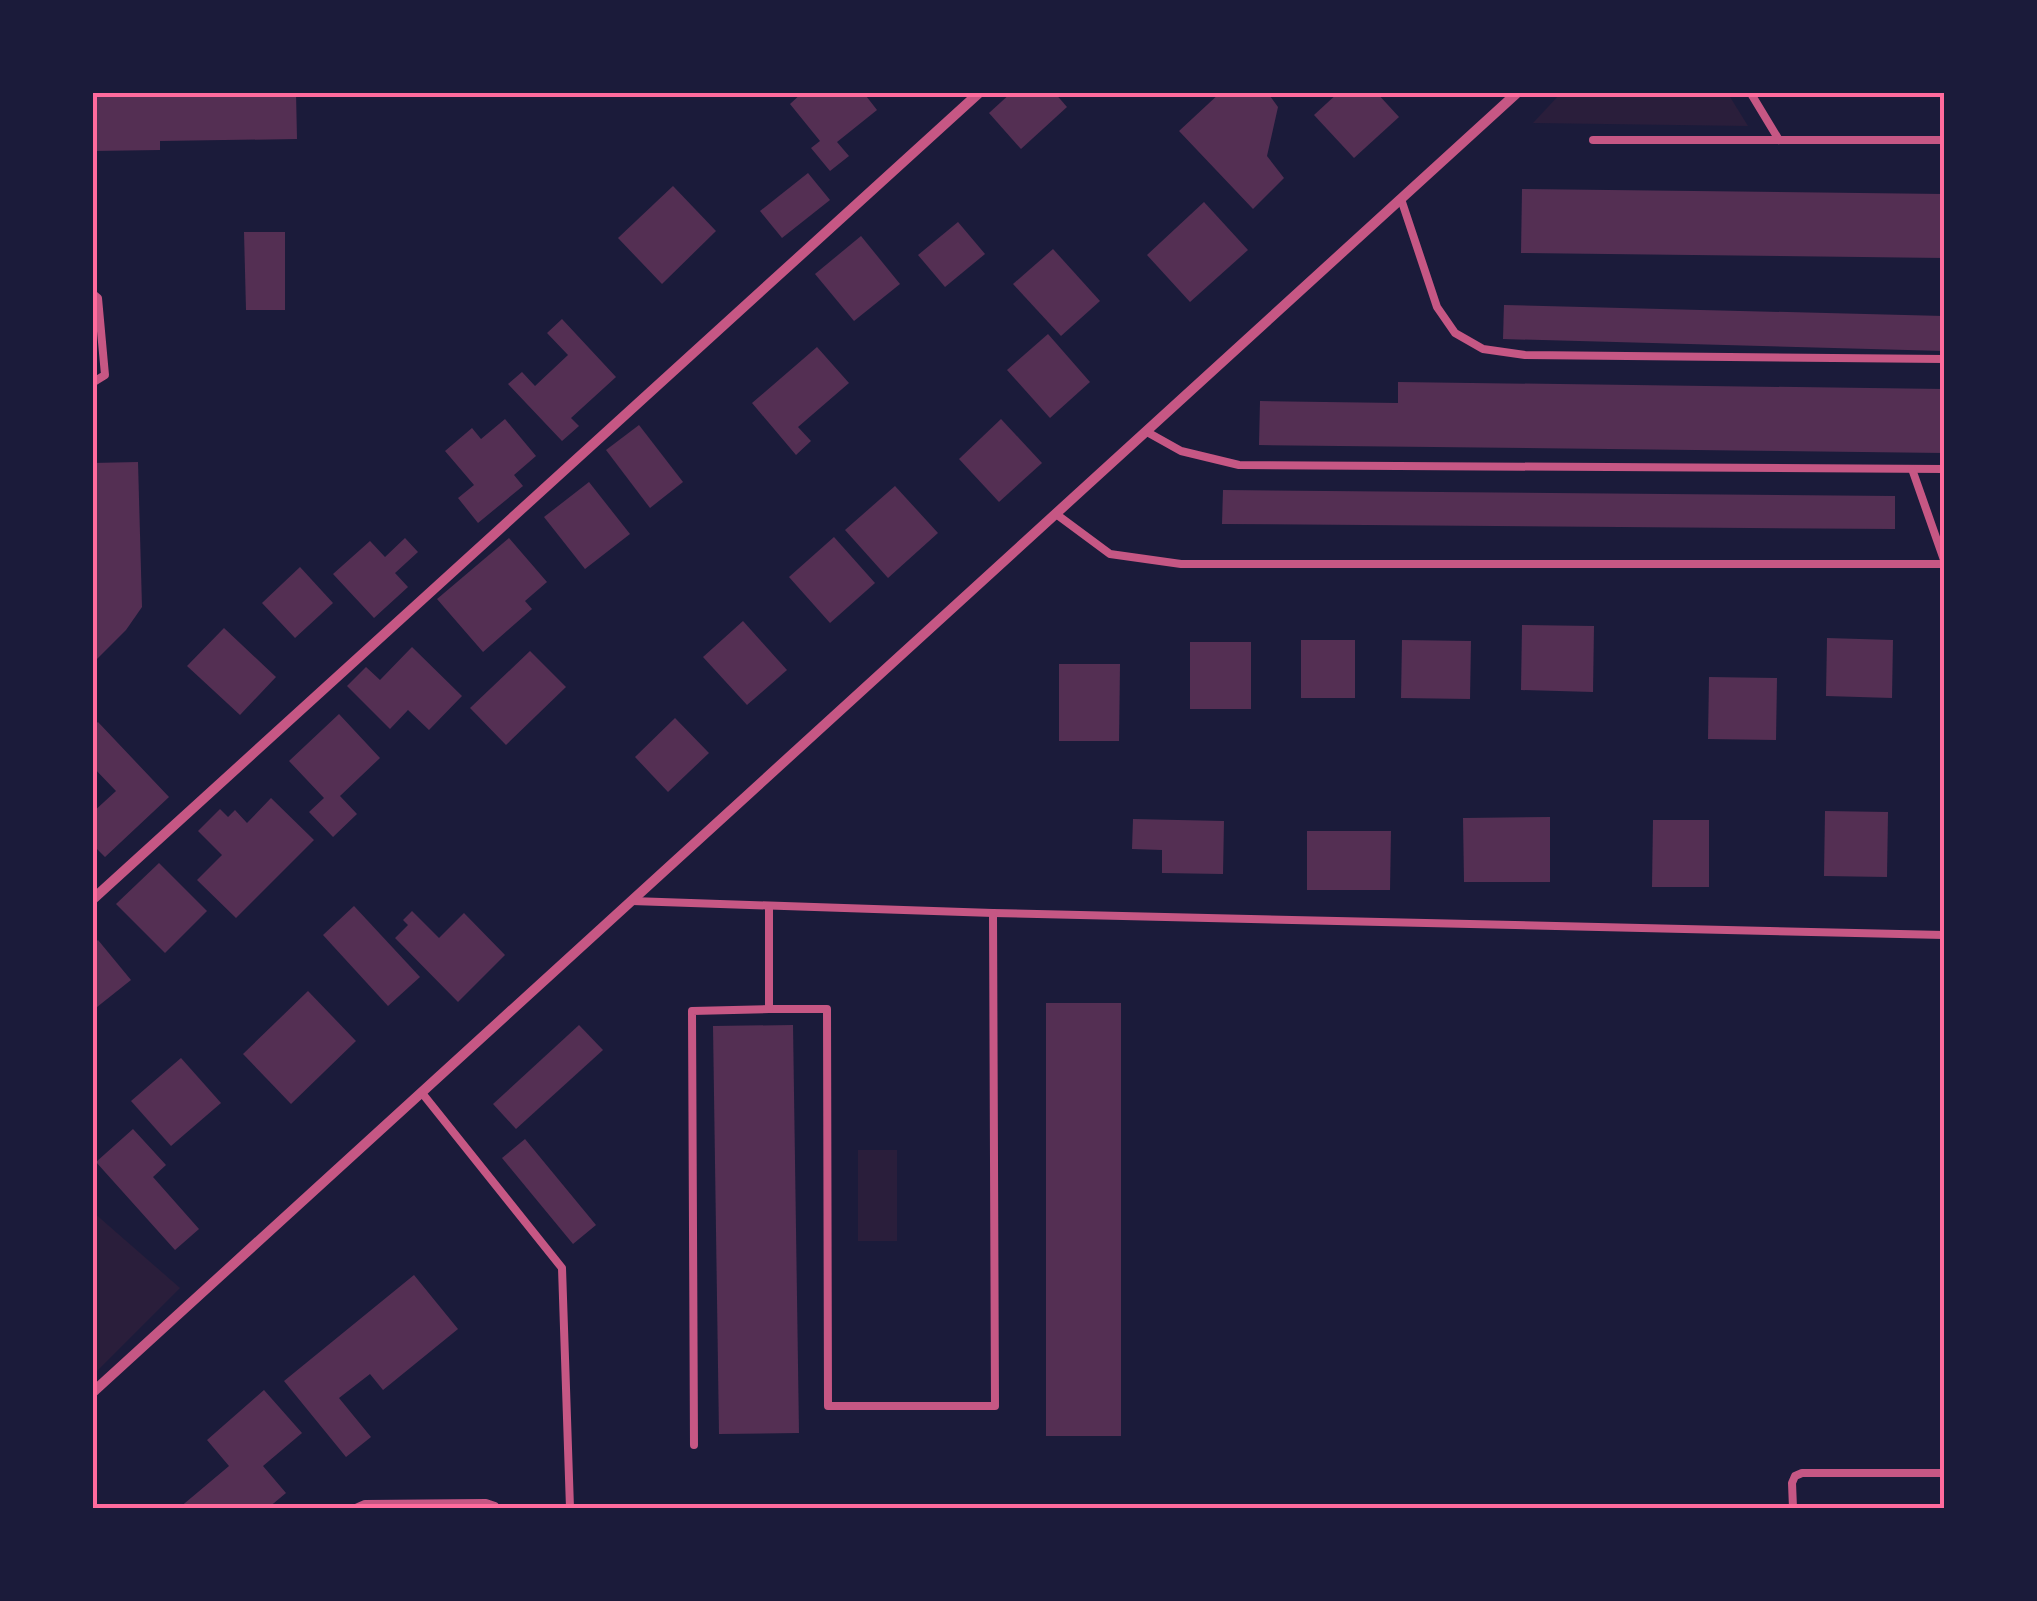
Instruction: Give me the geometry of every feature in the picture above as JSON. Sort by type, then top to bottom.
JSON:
[{"type":"street","points":[[92,900],[980,92]]},
{"type":"street","points":[[92,1393],[1518,92]]},
{"type":"lane","points":[[1750,92],[1779,140]]},
{"type":"lane","points":[[1594,140],[1944,140]]},
{"type":"lane","points":[[1401,199],[1436,307],[1454,333],[1483,349],[1525,355],[1944,359]]},
{"type":"lane","points":[[92,293],[98,298],[105,375],[92,382]]},
{"type":"lane","points":[[1147,432],[1181,452],[1239,465],[1944,469]]},
{"type":"lane","points":[[1056,514],[1110,554],[1181,564],[1944,562],[1912,469]]},
{"type":"lane","points":[[632,901],[1944,935]]},
{"type":"lane","points":[[768,906],[769,1009]]},
{"type":"lane","points":[[694,1445],[692,1011],[827,1009],[828,1406],[995,1406],[993,913]]},
{"type":"lane","points":[[422,1092],[562,1268],[570,1508]]},
{"type":"lane","points":[[1792,1508],[1792,1483],[1802,1473],[1944,1473]]},
{"type":"lane","points":[[356,1508],[364,1504],[486,1503],[496,1508]]},
{"type":"shaded area","points":[[1727,92],[1748,126],[1533,123],[1561,93]]},
{"type":"shaded area","points":[[858,1150],[897,1150],[897,1241],[858,1241]]},
{"type":"shaded area","points":[[93,1212],[180,1288],[93,1375]]},
{"type":"building","points":[[92,92],[296,92],[297,139],[160,141],[160,150],[92,151]]},
{"type":"building","points":[[803,92],[863,92],[877,110],[837,142],[849,156],[830,171],[811,148],[820,141],[790,104]]},
{"type":"building","points":[[1012,92],[1054,92],[1067,107],[1021,149],[989,113]]},
{"type":"building","points":[[1221,92],[1267,92],[1278,107],[1267,156],[1284,178],[1253,209],[1179,131]]},
{"type":"building","points":[[1339,92],[1376,92],[1399,117],[1354,158],[1314,115]]},
{"type":"building","points":[[808,173],[830,200],[782,238],[760,211]]},
{"type":"building","points":[[673,186],[716,231],[662,284],[618,238]]},
{"type":"building","points":[[1522,189],[1944,194],[1944,258],[1521,253]]},
{"type":"building","points":[[1204,202],[1248,250],[1190,302],[1147,255]]},
{"type":"building","points":[[958,222],[985,254],[945,287],[918,255]]},
{"type":"building","points":[[244,232],[285,232],[285,310],[246,310]]},
{"type":"building","points":[[861,236],[900,284],[854,321],[815,274]]},
{"type":"building","points":[[1053,249],[1100,301],[1061,336],[1013,284]]},
{"type":"building","points":[[1504,305],[1944,316],[1944,351],[1503,339]]},
{"type":"building","points":[[562,319],[616,377],[571,418],[579,426],[562,441],[508,384],[522,372],[535,386],[568,355],[547,333]]},
{"type":"building","points":[[1048,334],[1090,382],[1050,418],[1007,370]]},
{"type":"building","points":[[817,347],[849,383],[798,427],[811,441],[796,455],[752,403]]},
{"type":"building","points":[[1398,382],[1944,389],[1944,453],[1259,445],[1260,401],[1398,403]]},
{"type":"building","points":[[505,419],[536,456],[514,475],[523,486],[478,523],[458,498],[474,485],[445,451],[472,428],[481,439]]},
{"type":"building","points":[[1001,419],[1042,463],[999,502],[959,459]]},
{"type":"building","points":[[639,425],[683,482],[650,508],[606,450]]},
{"type":"building","points":[[138,462],[142,607],[126,630],[92,664],[92,463]]},
{"type":"building","points":[[589,482],[630,534],[585,569],[544,517]]},
{"type":"building","points":[[895,486],[938,533],[888,578],[845,530]]},
{"type":"building","points":[[1223,490],[1895,496],[1895,529],[1222,524]]},
{"type":"building","points":[[834,537],[875,583],[830,623],[789,577]]},
{"type":"building","points":[[405,538],[418,552],[395,573],[408,587],[374,618],[333,574],[370,541],[385,557]]},
{"type":"building","points":[[509,538],[547,582],[525,601],[532,609],[483,652],[437,599]]},
{"type":"building","points":[[300,567],[333,603],[295,638],[262,603]]},
{"type":"building","points":[[743,621],[787,670],[747,705],[703,657]]},
{"type":"building","points":[[1522,625],[1594,626],[1593,692],[1521,690]]},
{"type":"building","points":[[224,628],[276,677],[240,715],[187,666]]},
{"type":"building","points":[[1827,638],[1893,640],[1892,698],[1826,696]]},
{"type":"building","points":[[1301,640],[1355,640],[1355,698],[1301,698]]},
{"type":"building","points":[[1402,640],[1471,641],[1470,699],[1401,698]]},
{"type":"building","points":[[1190,642],[1251,642],[1251,709],[1190,709]]},
{"type":"building","points":[[412,647],[462,696],[429,730],[408,710],[390,729],[347,686],[366,667],[380,680]]},
{"type":"building","points":[[530,651],[566,687],[506,745],[470,708]]},
{"type":"building","points":[[1059,664],[1120,664],[1119,741],[1059,741]]},
{"type":"building","points":[[1709,677],[1777,678],[1776,740],[1708,739]]},
{"type":"building","points":[[339,714],[380,758],[340,796],[357,814],[333,837],[309,812],[324,798],[289,761]]},
{"type":"building","points":[[675,718],[709,753],[668,792],[635,757]]},
{"type":"building","points":[[98,722],[169,797],[105,857],[92,844],[92,813],[116,791],[92,766],[92,727]]},
{"type":"building","points":[[271,798],[314,840],[236,918],[197,880],[222,855],[198,831],[220,809],[228,817],[235,810],[247,823]]},
{"type":"building","points":[[1825,811],[1888,812],[1887,877],[1824,876]]},
{"type":"building","points":[[1550,817],[1550,882],[1464,882],[1463,818]]},
{"type":"building","points":[[1133,819],[1224,821],[1223,874],[1162,873],[1162,850],[1132,849]]},
{"type":"building","points":[[1653,820],[1709,820],[1709,887],[1652,887]]},
{"type":"building","points":[[1307,831],[1391,831],[1390,890],[1307,890]]},
{"type":"building","points":[[159,863],[207,911],[165,953],[116,904]]},
{"type":"building","points":[[354,906],[420,977],[388,1006],[323,935]]},
{"type":"building","points":[[412,911],[439,938],[464,913],[505,955],[458,1002],[395,938],[408,925],[403,920]]},
{"type":"building","points":[[98,940],[131,980],[92,1011],[92,945]]},
{"type":"building","points":[[308,991],[356,1041],[291,1104],[243,1054]]},
{"type":"building","points":[[1046,1003],[1121,1003],[1121,1436],[1046,1436]]},
{"type":"building","points":[[579,1025],[603,1050],[516,1129],[493,1104]]},
{"type":"building","points":[[793,1025],[799,1433],[719,1434],[713,1026]]},
{"type":"building","points":[[181,1058],[221,1103],[171,1146],[131,1101]]},
{"type":"building","points":[[133,1129],[166,1165],[153,1177],[199,1229],[175,1250],[96,1162]]},
{"type":"building","points":[[525,1139],[596,1225],[573,1244],[502,1158]]},
{"type":"building","points":[[414,1275],[458,1329],[383,1390],[370,1374],[339,1398],[371,1437],[346,1457],[284,1381]]},
{"type":"building","points":[[264,1390],[302,1433],[263,1466],[286,1493],[268,1508],[179,1508],[229,1466],[207,1440]]}]
